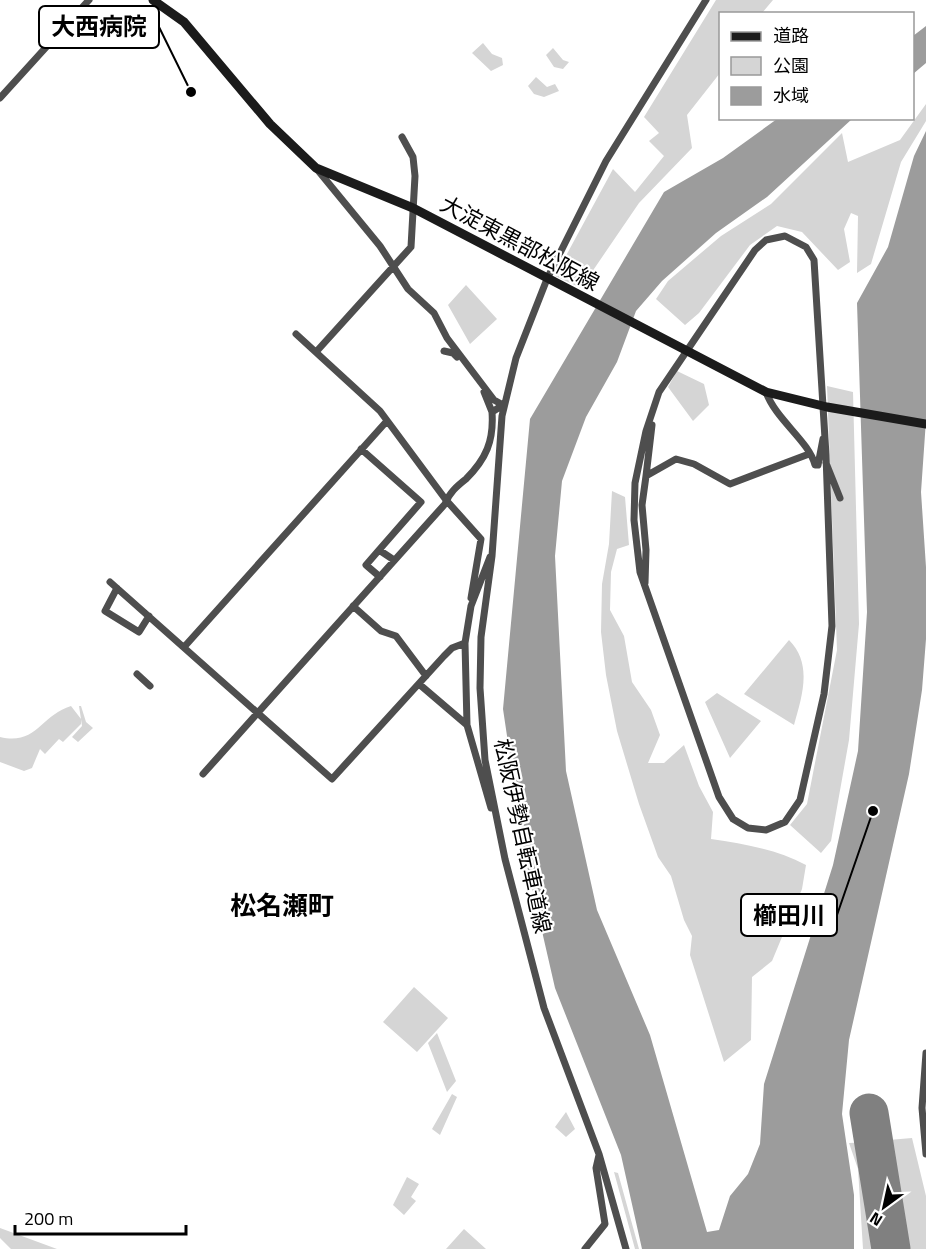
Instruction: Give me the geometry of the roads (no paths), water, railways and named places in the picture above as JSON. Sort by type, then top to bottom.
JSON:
[{"type":"main road","name":"大淀東黒部松阪線","points":[[153,0],[184,22],[270,124],[316,168],[413,208],[766,392],[824,406],[926,424]]},
{"type":"street","points":[[0,98],[88,0]]},
{"type":"street","name":"松阪伊勢自転車道線","points":[[626,1249],[599,1154],[544,1008],[495,813],[485,760],[480,688],[482,630],[492,556],[503,405],[516,358],[549,280],[611,152],[706,0]]},
{"type":"street","points":[[316,351],[411,247],[415,176],[413,157],[402,137]]},
{"type":"street","points":[[316,168],[374,238],[408,289],[434,313],[465,362],[494,400],[503,405],[492,412]]},
{"type":"street","points":[[785,236],[796,240],[806,247],[814,260],[824,406],[831,649],[800,800],[785,822],[766,830],[757,830],[739,824],[725,810],[644,584],[634,520],[635,483],[652,411],[659,392],[684,350],[760,245],[774,237],[785,236]]},
{"type":"street","points":[[296,334],[369,399],[446,500],[481,539],[465,644],[467,725],[480,775],[491,808],[495,813]]},
{"type":"street","points":[[444,351],[453,353],[465,362]]},
{"type":"street","points":[[202,774],[380,577],[489,449],[492,412],[486,395],[463,365],[465,362]]},
{"type":"street","points":[[766,392],[782,422],[809,454],[815,465],[818,465],[821,440],[824,438]]},
{"type":"street","points":[[644,584],[646,550],[642,505],[652,411]]},
{"type":"street","points":[[185,646],[386,422]]},
{"type":"street","points":[[361,449],[421,502],[366,565],[380,577]]},
{"type":"street","points":[[646,476],[676,459],[694,464],[730,484],[763,469],[809,454]]},
{"type":"street","points":[[826,463],[840,498]]},
{"type":"street","points":[[379,550],[394,560]]},
{"type":"street","points":[[471,606],[488,558],[492,556]]},
{"type":"street","points":[[110,582],[185,646],[332,779],[452,648],[465,644]]},
{"type":"street","points":[[117,588],[105,611],[139,632],[149,616]]},
{"type":"street","points":[[353,606],[381,631],[396,636],[426,676]]},
{"type":"street","points":[[137,675],[150,686]]},
{"type":"street","points":[[419,684],[467,725]]},
{"type":"street","points":[[926,1053],[922,1108],[926,1154]]},
{"type":"street","points":[[585,1249],[605,1224],[596,1168],[599,1154]]},
{"type":"water","points":[[926,26],[926,63],[914,73],[914,35]]},
{"type":"water","points":[[776,120],[851,120],[767,197],[716,233],[662,281],[636,311],[617,362],[586,417],[562,481],[555,556],[566,771],[597,910],[650,1035],[707,1232],[719,1230],[730,1196],[748,1174],[760,1144],[764,1084],[833,865],[858,751],[867,612],[857,303],[888,247],[914,156],[926,131],[926,420],[921,492],[926,567],[926,639],[922,690],[909,774],[849,1040],[842,1114],[854,1195],[854,1249],[642,1249],[621,1155],[555,988],[525,857],[503,709],[530,419],[664,192],[723,158]]},
{"type":"place","name":"大西病院","points":[[191,92]]},
{"type":"place","name":"櫛田川","points":[[873,811]]},
{"type":"district","name":"松名瀬町","points":[[282,906]]}]
